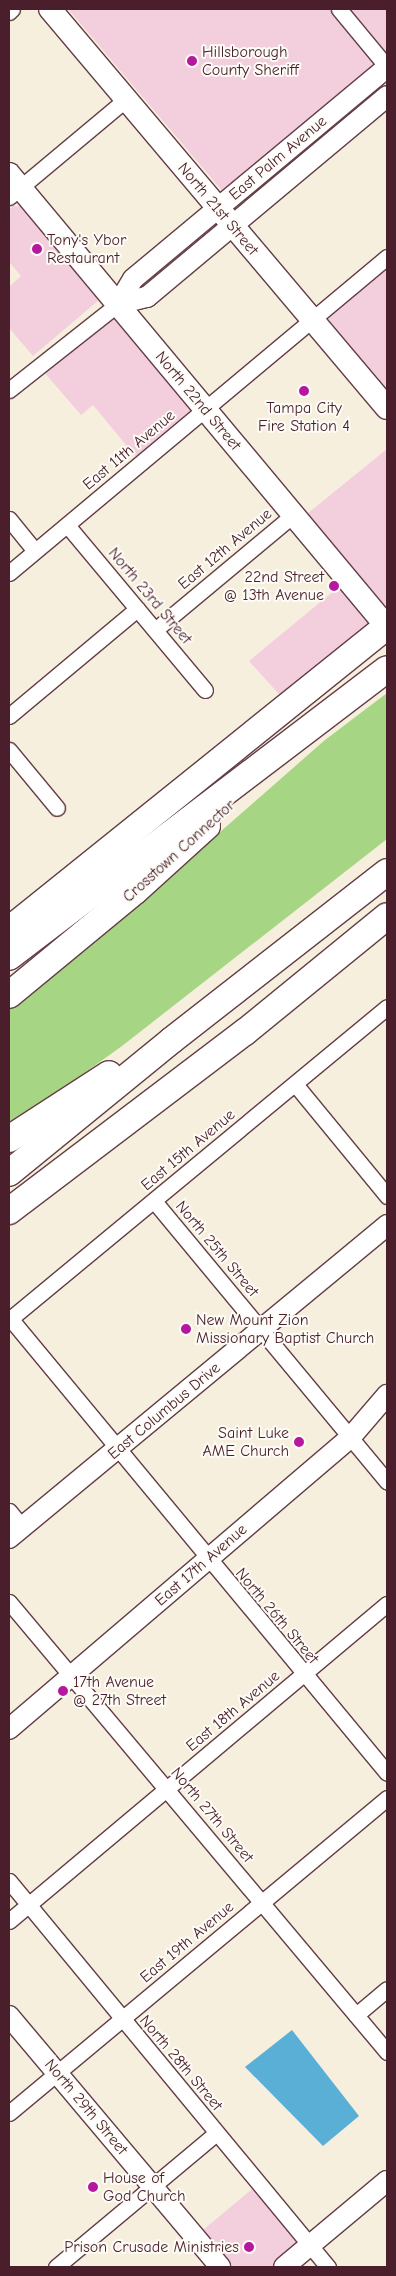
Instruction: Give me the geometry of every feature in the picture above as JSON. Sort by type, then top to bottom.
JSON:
[{"type":"highway","points":[[9,930],[387,626]]},
{"type":"highway","points":[[9,957],[385,671]]},
{"type":"highway","name":"Crosstown Connector","points":[[9,995],[135,891],[345,702]]},
{"type":"highway","points":[[9,1174],[172,1040],[387,872]]},
{"type":"highway","points":[[9,1211],[245,1032],[387,916]]},
{"type":"highway","points":[[9,1139],[93,1084],[172,1040]]},
{"type":"main road","name":"North 21st Street","points":[[50,9],[387,408]]},
{"type":"main road","name":"North 22nd Street","points":[[13,186],[118,304],[387,626]]},
{"type":"street","points":[[9,12],[12,9]]},
{"type":"street","points":[[339,9],[387,67]]},
{"type":"street","name":"East Palm Avenue","points":[[118,304],[134,279],[387,67]]},
{"type":"street","name":"East Palm Avenue","points":[[118,304],[147,297],[387,96]]},
{"type":"street","points":[[13,186],[126,99]]},
{"type":"street","name":"East 11th Avenue","points":[[9,573],[387,257]]},
{"type":"street","points":[[9,390],[118,304]]},
{"type":"street","name":"East 12th Avenue","points":[[155,630],[293,515]]},
{"type":"street","points":[[9,519],[35,551]]},
{"type":"street","name":"North 23rd Street","points":[[67,525],[206,690]]},
{"type":"street","points":[[9,716],[137,609]]},
{"type":"street","points":[[10,755],[57,808]]},
{"type":"street","name":"East 15th Avenue","points":[[10,1318],[387,1007]]},
{"type":"street","points":[[294,1084],[387,1196]]},
{"type":"street","name":"North 25th Street","points":[[154,1201],[387,1482]]},
{"type":"street","name":"East Columbus Drive","points":[[15,1533],[387,1225]]},
{"type":"street","name":"North 26th Street","points":[[10,1318],[116,1450],[387,1773]]},
{"type":"street","name":"East 17th Avenue","points":[[9,1729],[350,1438],[387,1395]]},
{"type":"street","points":[[9,1511],[15,1533]]},
{"type":"street","name":"North 27th Street","points":[[9,1602],[387,2052]]},
{"type":"street","name":"East 18th Avenue","points":[[9,1921],[387,1604]]},
{"type":"street","name":"East 19th Avenue","points":[[9,2113],[387,1798]]},
{"type":"street","name":"North 28th Street","points":[[9,1881],[328,2267]]},
{"type":"street","points":[[356,2015],[387,1989]]},
{"type":"street","name":"North 29th Street","points":[[9,2016],[220,2267]]},
{"type":"street","points":[[56,2267],[216,2133]]},
{"type":"street","points":[[284,2267],[387,2181]]},
{"type":"shaded area","points":[[68,9],[387,9],[387,57],[224,193]]},
{"type":"shaded area","points":[[13,206],[24,207],[99,300],[33,356],[9,328],[9,287],[21,276],[9,262],[9,210]]},
{"type":"shaded area","points":[[387,268],[387,395],[326,317]]},
{"type":"shaded area","points":[[108,316],[122,322],[194,410],[136,457],[93,405],[81,415],[43,371]]},
{"type":"shaded area","points":[[387,449],[387,622],[287,703],[249,661],[352,576],[302,518]]},
{"type":"shaded area","points":[[258,2184],[309,2246],[284,2267],[224,2267],[197,2235]]},
{"type":"green space","points":[[387,693],[387,839],[122,1046],[9,1127],[9,1010],[115,924],[325,740]]},
{"type":"water","points":[[292,2030],[359,2116],[323,2146],[245,2067]]},
{"type":"place","name":"Hillsborough County Sheriff","points":[[192,61]]},
{"type":"place","name":"Tony's Ybor Restaurant","points":[[37,249]]},
{"type":"place","name":"Tampa City Fire Station 4","points":[[304,391]]},
{"type":"place","name":"22nd Street @ 13th Avenue","points":[[334,586]]},
{"type":"place","name":"New Mount Zion Missionary Baptist Church","points":[[186,1329]]},
{"type":"place","name":"Saint Luke AME Church","points":[[299,1442]]},
{"type":"place","name":"17th Avenue @ 27th Street","points":[[63,1691]]},
{"type":"place","name":"House of God Church","points":[[93,2187]]},
{"type":"place","name":"Prison Crusade Ministries","points":[[249,2247]]}]
